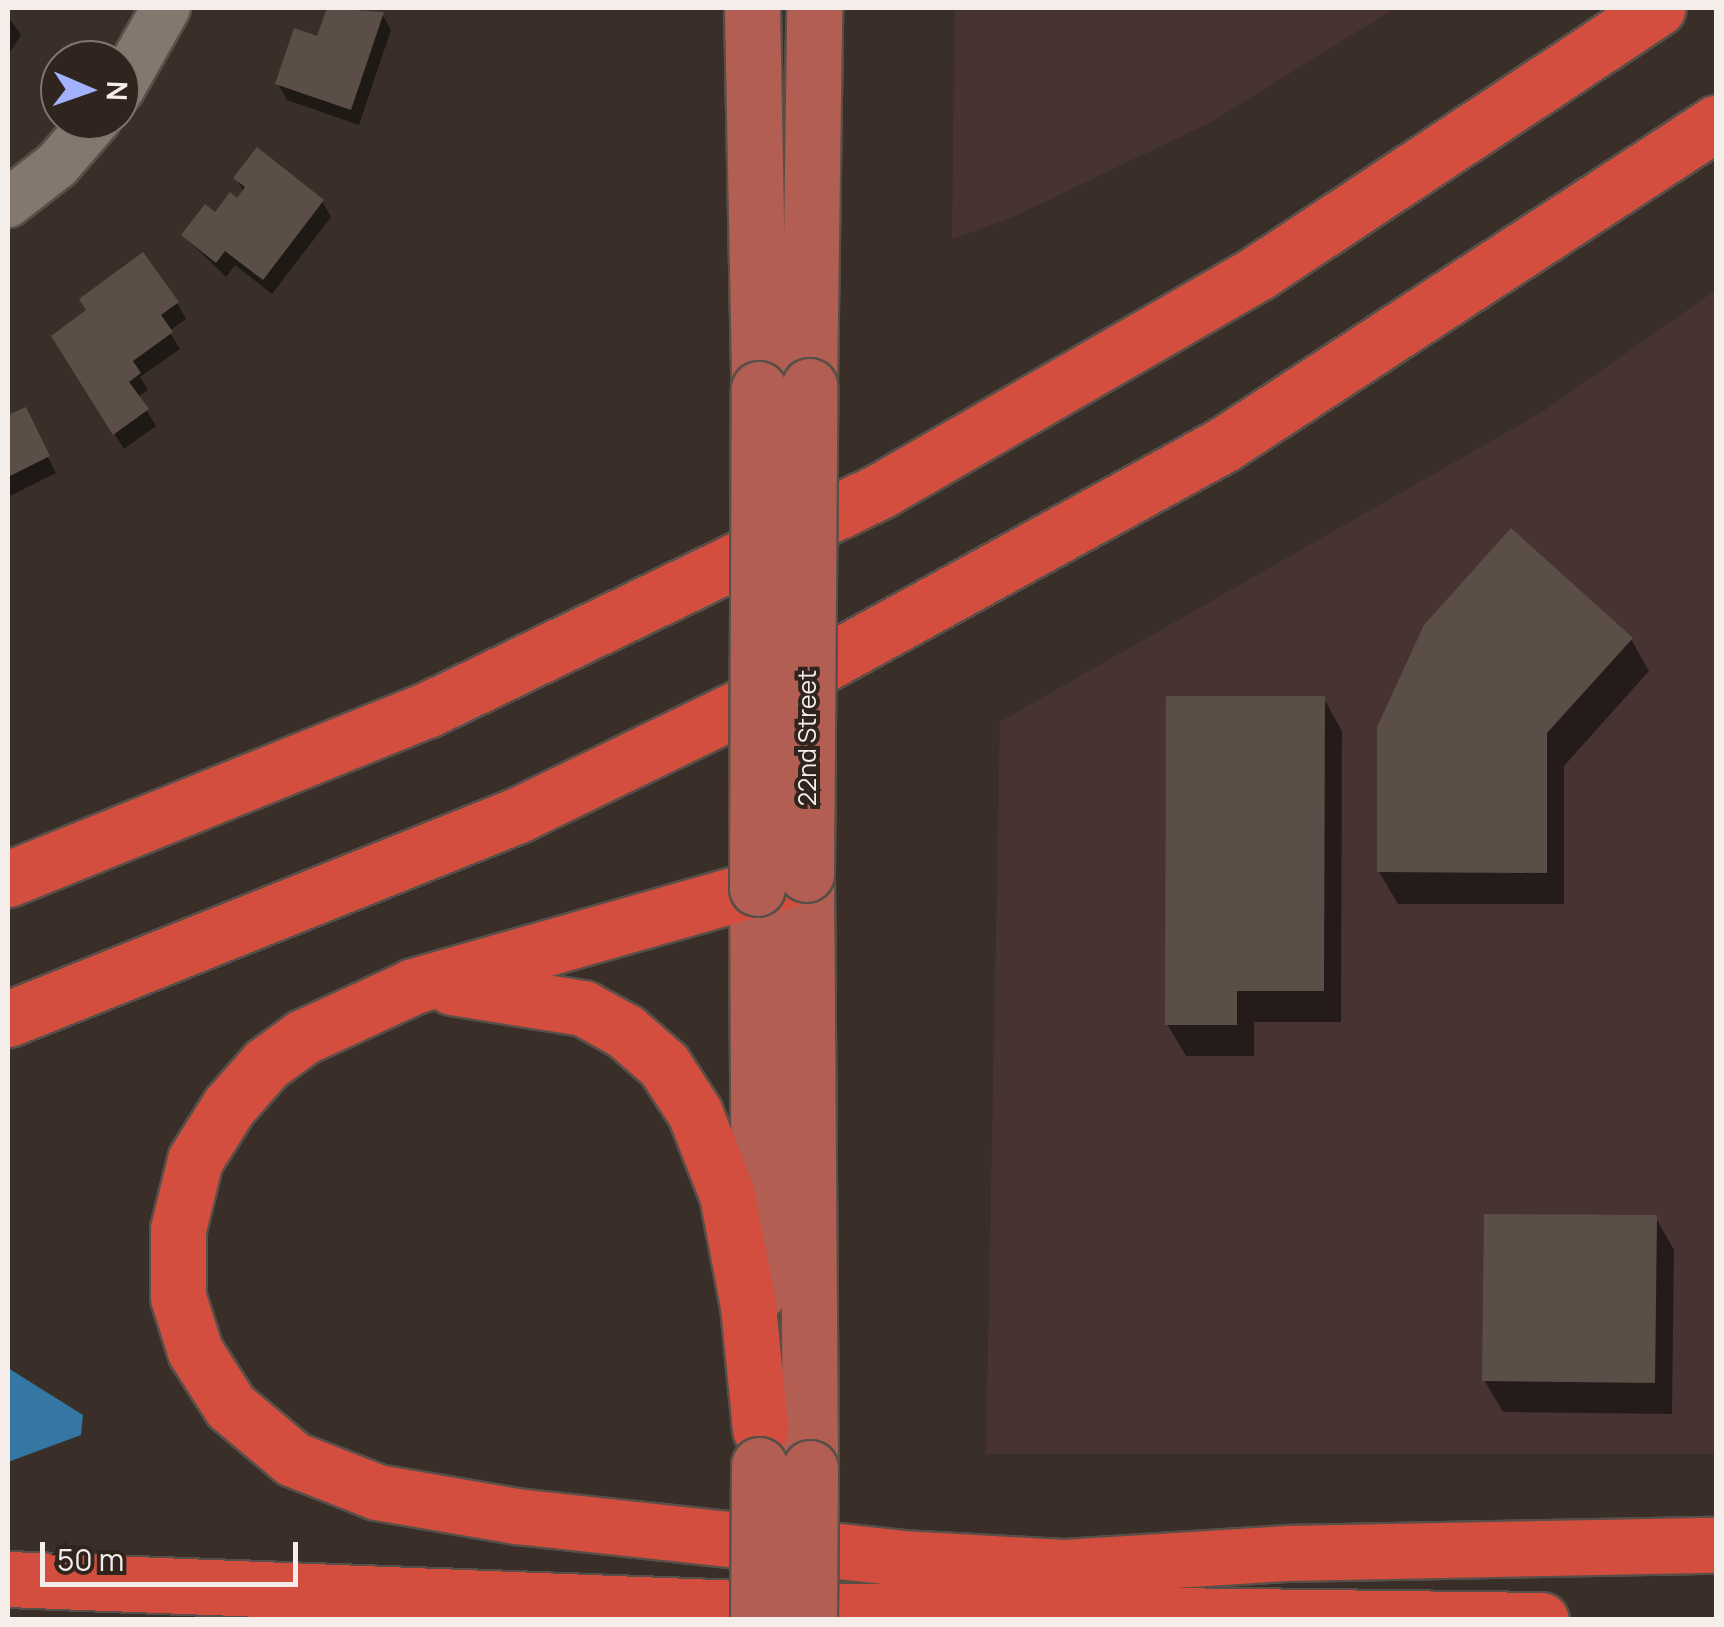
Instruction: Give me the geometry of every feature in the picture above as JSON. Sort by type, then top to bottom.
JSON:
[{"type":"highway","points":[[8,878],[427,710],[880,492],[1259,272],[1658,8]]},
{"type":"highway","points":[[8,1019],[518,815],[782,688],[1223,445],[1716,124]]},
{"type":"highway","points":[[782,881],[414,986],[303,1037],[266,1064],[229,1106],[195,1160],[178,1228],[178,1297],[195,1351],[230,1406],[264,1436],[335,1478],[442,1504],[900,1558],[1068,1567]]},
{"type":"highway","points":[[414,986],[478,988],[583,1008],[625,1031],[664,1064],[695,1113],[727,1196],[776,1454]]},
{"type":"highway","points":[[500,1599],[1288,1553],[1716,1545]]},
{"type":"highway","points":[[8,1579],[789,1610],[1541,1620]]},
{"type":"main road","name":"22nd Street","points":[[752,8],[784,388]]},
{"type":"main road","name":"22nd Street","points":[[776,1454],[784,388],[814,8]]},
{"type":"main road","points":[[758,1620],[776,1454]]},
{"type":"main road","points":[[776,1454],[809,1620]]},
{"type":"street","points":[[140,53],[166,8]]},
{"type":"street","points":[[8,203],[58,165],[79,140]]},
{"type":"shaded area","points":[[955,8],[1395,8],[1211,122],[1013,217],[952,239]]},
{"type":"shaded area","points":[[1716,290],[1716,1454],[986,1454],[1000,722],[1542,412]]},
{"type":"water","points":[[8,1368],[83,1415],[81,1435],[8,1462]]},
{"type":"building","points":[[327,8],[384,12],[351,110],[275,84],[294,28],[317,36]]},
{"type":"building","points":[[257,147],[324,200],[263,280],[225,251],[216,263],[181,235],[205,204],[215,212],[230,192],[237,198],[245,187],[233,178]]},
{"type":"building","points":[[143,252],[179,302],[161,315],[173,332],[133,361],[141,373],[129,382],[149,409],[113,435],[51,336],[86,310],[79,299]]},
{"type":"building","points":[[26,407],[50,456],[8,477],[8,415]]},
{"type":"building","points":[[1511,528],[1633,638],[1547,733],[1547,873],[1377,872],[1377,727],[1424,625]]},
{"type":"building","points":[[1166,696],[1325,696],[1324,991],[1237,991],[1237,1025],[1165,1025]]},
{"type":"building","points":[[1484,1214],[1657,1215],[1655,1383],[1482,1381]]}]
